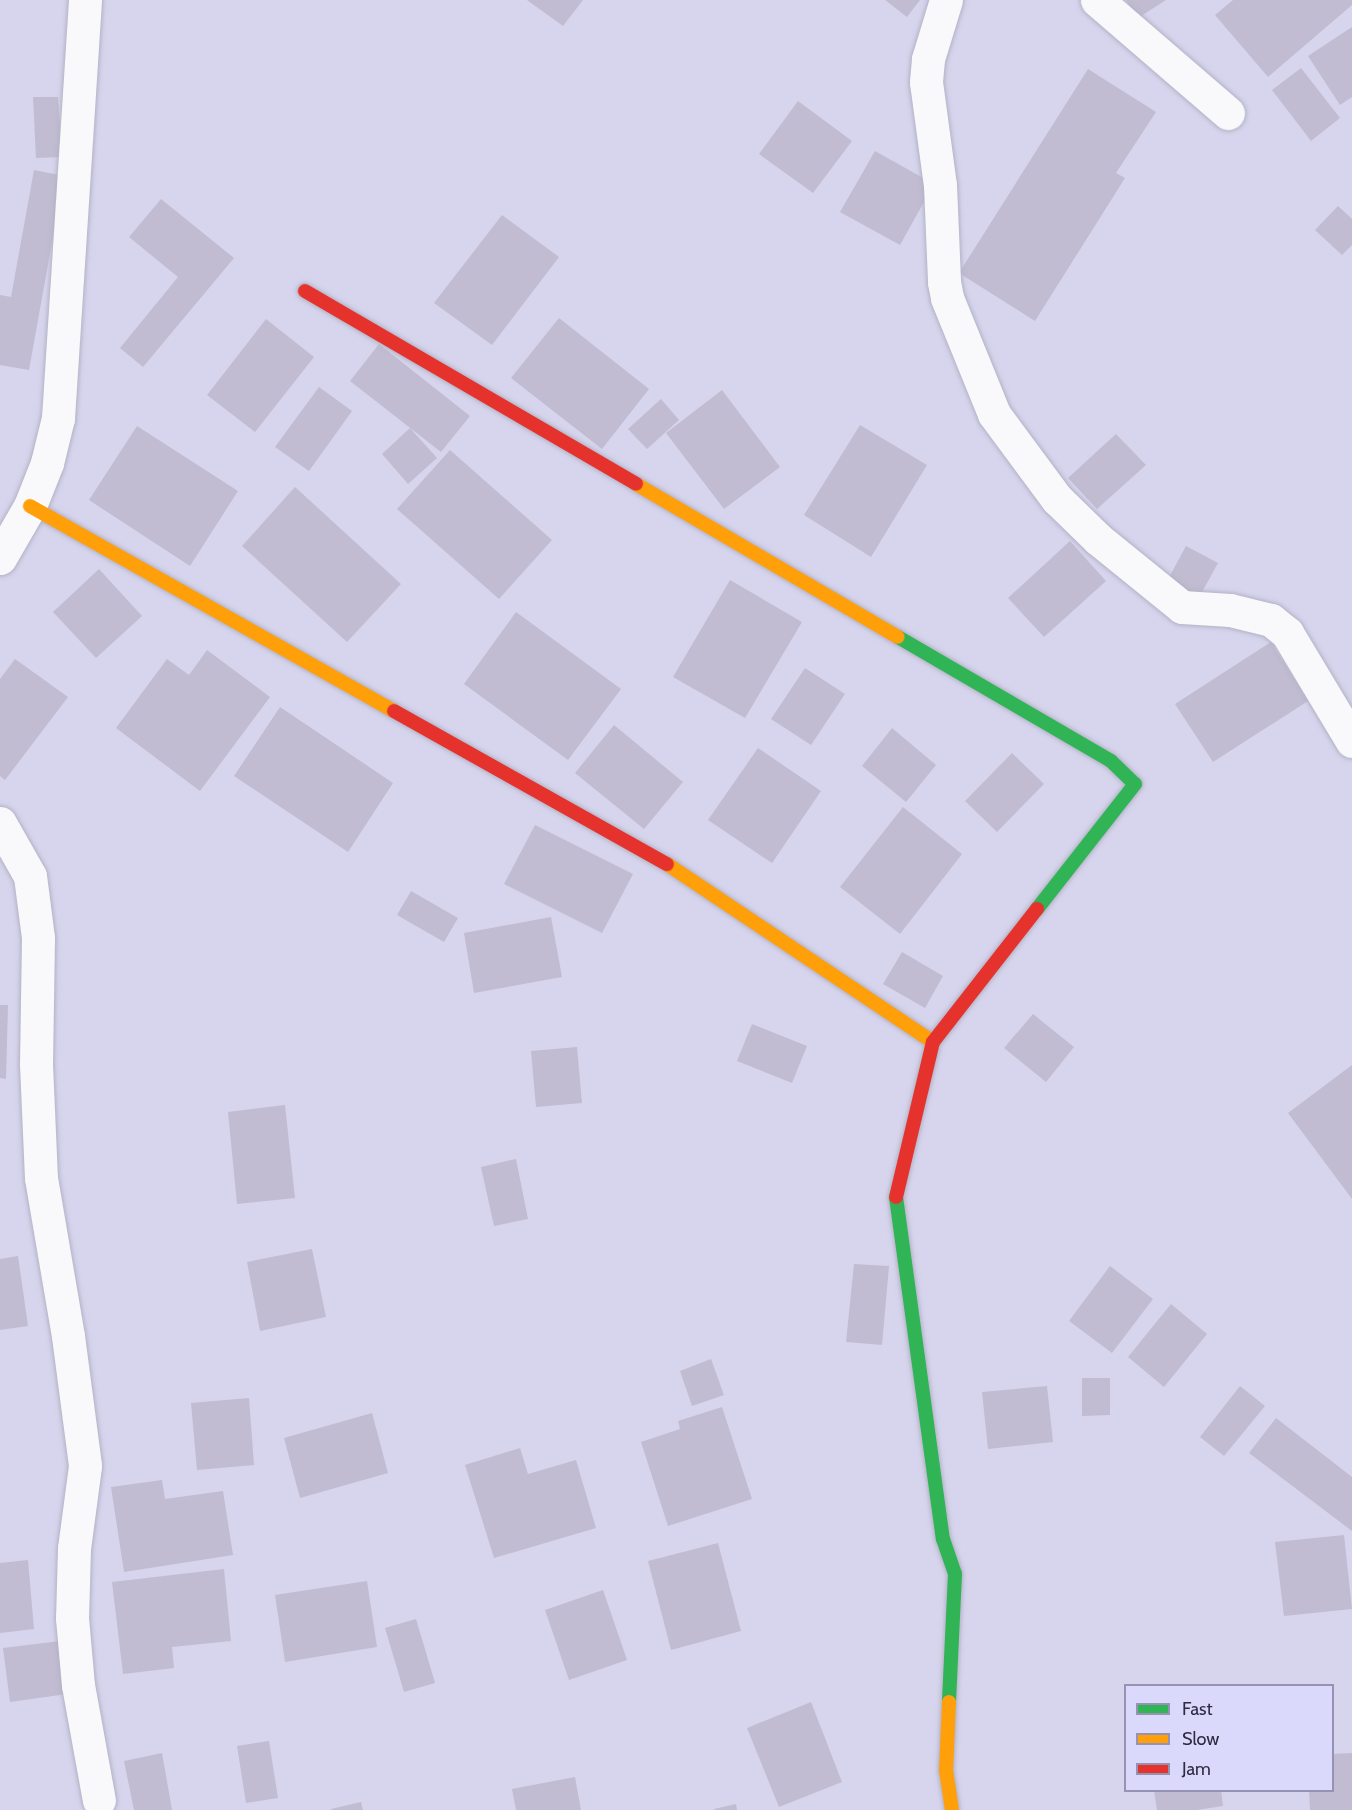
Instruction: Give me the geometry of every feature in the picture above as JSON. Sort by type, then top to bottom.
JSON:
[{"type":"street","points":[[0,558],[30,506],[46,463],[58,418],[84,0]]},
{"type":"street","points":[[946,0],[928,59],[926,82],[940,185],[944,282],[947,298],[994,414],[1058,499],[1098,539],[1182,607],[1230,610],[1271,620],[1287,633],[1352,741]]},
{"type":"street","points":[[1097,0],[1228,113]]},
{"type":"street","points":[[304,291],[1111,761],[1135,784],[933,1042],[895,1192],[944,1539],[955,1574],[946,1770],[952,1810]]},
{"type":"street","points":[[30,506],[678,870],[933,1042]]},
{"type":"street","points":[[0,823],[30,876],[38,938],[36,1065],[41,1178],[68,1336],[85,1466],[74,1548],[72,1618],[78,1684],[99,1800]]},
{"type":"building","points":[[527,0],[583,0],[563,26]]},
{"type":"building","points":[[885,0],[920,0],[907,17]]},
{"type":"building","points":[[1126,0],[1166,0],[1138,18]]},
{"type":"building","points":[[1233,0],[1352,0],[1352,5],[1268,77],[1215,15]]},
{"type":"building","points":[[1352,27],[1352,97],[1340,105],[1308,56]]},
{"type":"building","points":[[1301,68],[1340,118],[1311,141],[1272,90]]},
{"type":"building","points":[[1088,69],[1156,112],[1116,173],[1125,178],[1035,321],[959,273]]},
{"type":"building","points":[[33,97],[58,97],[62,157],[36,158]]},
{"type":"building","points":[[798,101],[852,141],[813,193],[759,154]]},
{"type":"building","points":[[875,151],[934,184],[900,245],[840,212]]},
{"type":"building","points":[[34,170],[64,176],[29,370],[0,365],[0,295],[11,297]]},
{"type":"building","points":[[161,199],[234,258],[143,367],[120,348],[178,277],[129,237]]},
{"type":"building","points":[[1338,206],[1352,219],[1352,245],[1342,255],[1315,230]]},
{"type":"building","points":[[502,215],[559,257],[492,345],[434,303]]},
{"type":"building","points":[[559,318],[649,389],[602,449],[511,378]]},
{"type":"building","points":[[266,319],[314,357],[255,432],[207,395]]},
{"type":"building","points":[[379,344],[470,416],[441,452],[350,381]]},
{"type":"building","points":[[319,387],[352,411],[309,471],[275,447]]},
{"type":"building","points":[[722,390],[780,467],[724,509],[666,433]]},
{"type":"building","points":[[661,399],[679,420],[647,449],[628,429]]},
{"type":"building","points":[[860,425],[927,465],[871,557],[804,515]]},
{"type":"building","points":[[137,426],[238,491],[190,566],[89,500]]},
{"type":"building","points":[[410,428],[437,458],[408,484],[382,454]]},
{"type":"building","points":[[1116,434],[1146,465],[1097,509],[1068,478]]},
{"type":"building","points":[[450,450],[552,540],[499,599],[397,509]]},
{"type":"building","points":[[295,487],[401,584],[347,642],[242,546]]},
{"type":"building","points":[[1070,541],[1106,581],[1044,637],[1008,598]]},
{"type":"building","points":[[1186,546],[1218,563],[1196,603],[1165,585]]},
{"type":"building","points":[[99,569],[142,616],[96,658],[53,612]]},
{"type":"building","points":[[730,580],[802,622],[745,718],[673,677]]},
{"type":"building","points":[[516,612],[621,689],[568,760],[464,684]]},
{"type":"building","points":[[1271,642],[1308,701],[1213,762],[1175,704]]},
{"type":"building","points":[[207,650],[270,697],[200,791],[116,728],[167,659],[189,675]]},
{"type":"building","points":[[15,659],[68,697],[5,780],[0,776],[0,679]]},
{"type":"building","points":[[805,668],[845,694],[811,745],[771,719]]},
{"type":"building","points":[[280,707],[393,783],[348,852],[234,776]]},
{"type":"building","points":[[614,725],[683,782],[644,829],[575,773]]},
{"type":"building","points":[[892,728],[936,765],[906,802],[862,766]]},
{"type":"building","points":[[758,748],[821,791],[772,863],[708,820]]},
{"type":"building","points":[[1012,753],[1044,784],[997,832],[965,801]]},
{"type":"building","points":[[903,807],[962,854],[900,934],[840,887]]},
{"type":"building","points":[[535,825],[633,874],[602,933],[504,884]]},
{"type":"building","points":[[411,891],[458,918],[444,942],[397,915]]},
{"type":"building","points":[[551,917],[562,977],[474,993],[464,933]]},
{"type":"building","points":[[902,952],[943,976],[925,1008],[883,984]]},
{"type":"building","points":[[0,1005],[8,1005],[6,1079],[0,1078]]},
{"type":"building","points":[[1033,1014],[1074,1047],[1046,1082],[1004,1048]]},
{"type":"building","points":[[752,1024],[807,1046],[792,1083],[737,1061]]},
{"type":"building","points":[[577,1047],[582,1103],[536,1107],[531,1051]]},
{"type":"building","points":[[1352,1065],[1352,1199],[1288,1113]]},
{"type":"building","points":[[285,1105],[295,1198],[237,1204],[228,1112]]},
{"type":"building","points":[[516,1159],[528,1219],[494,1226],[481,1167]]},
{"type":"building","points":[[312,1249],[326,1317],[260,1331],[247,1262]]},
{"type":"building","points":[[18,1256],[28,1326],[0,1330],[0,1259]]},
{"type":"building","points":[[854,1264],[889,1266],[882,1345],[846,1342]]},
{"type":"building","points":[[1110,1266],[1153,1299],[1112,1353],[1069,1321]]},
{"type":"building","points":[[1171,1304],[1207,1334],[1164,1387],[1128,1357]]},
{"type":"building","points":[[711,1359],[724,1395],[692,1406],[680,1371]]},
{"type":"building","points":[[1082,1378],[1110,1378],[1110,1415],[1082,1416]]},
{"type":"building","points":[[1047,1386],[1053,1442],[988,1449],[982,1392]]},
{"type":"building","points":[[1240,1386],[1265,1406],[1224,1456],[1200,1437]]},
{"type":"building","points":[[249,1398],[254,1465],[197,1470],[191,1403]]},
{"type":"building","points":[[722,1407],[752,1499],[668,1526],[641,1442],[680,1429],[678,1421]]},
{"type":"building","points":[[372,1413],[388,1473],[300,1498],[284,1438]]},
{"type":"building","points":[[1276,1418],[1352,1477],[1352,1531],[1249,1453]]},
{"type":"building","points":[[520,1448],[528,1474],[576,1460],[596,1528],[494,1558],[465,1465]]},
{"type":"building","points":[[162,1480],[165,1499],[223,1491],[233,1555],[124,1572],[111,1487]]},
{"type":"building","points":[[1344,1535],[1352,1609],[1284,1616],[1275,1542]]},
{"type":"building","points":[[718,1543],[741,1631],[671,1650],[648,1561]]},
{"type":"building","points":[[28,1560],[34,1629],[0,1633],[0,1563]]},
{"type":"building","points":[[224,1569],[231,1641],[172,1647],[174,1668],[123,1674],[112,1582]]},
{"type":"building","points":[[367,1581],[377,1647],[285,1662],[275,1595]]},
{"type":"building","points":[[603,1590],[627,1660],[569,1680],[545,1610]]},
{"type":"building","points":[[416,1619],[435,1683],[404,1692],[385,1628]]},
{"type":"building","points":[[60,1641],[67,1694],[10,1702],[3,1648]]},
{"type":"building","points":[[811,1702],[842,1782],[779,1807],[747,1728]]},
{"type":"building","points":[[269,1741],[278,1798],[246,1803],[237,1746]]},
{"type":"building","points":[[162,1753],[172,1810],[134,1810],[124,1761]]},
{"type":"building","points":[[1352,1753],[1352,1810],[1310,1810],[1309,1792],[1334,1792],[1334,1754]]},
{"type":"building","points":[[575,1777],[581,1810],[516,1810],[512,1789]]},
{"type":"building","points":[[1154,1792],[1221,1792],[1223,1806],[1197,1810],[1157,1810]]},
{"type":"building","points":[[361,1802],[363,1810],[331,1810],[331,1809]]},
{"type":"building","points":[[736,1804],[737,1810],[714,1810],[714,1809]]},
{"type":"traffic: fast","points":[[898,637],[1111,761],[1135,784],[1037,909]]},
{"type":"traffic: fast","points":[[896,1197],[943,1539],[955,1574],[949,1702]]},
{"type":"traffic: slow","points":[[636,484],[898,637]]},
{"type":"traffic: slow","points":[[30,506],[394,711]]},
{"type":"traffic: slow","points":[[667,864],[933,1042]]},
{"type":"traffic: slow","points":[[949,1702],[946,1770],[952,1810]]},
{"type":"traffic: jam","points":[[305,291],[636,484]]},
{"type":"traffic: jam","points":[[394,711],[667,864]]},
{"type":"traffic: jam","points":[[896,1197],[933,1042],[1037,909]]}]
